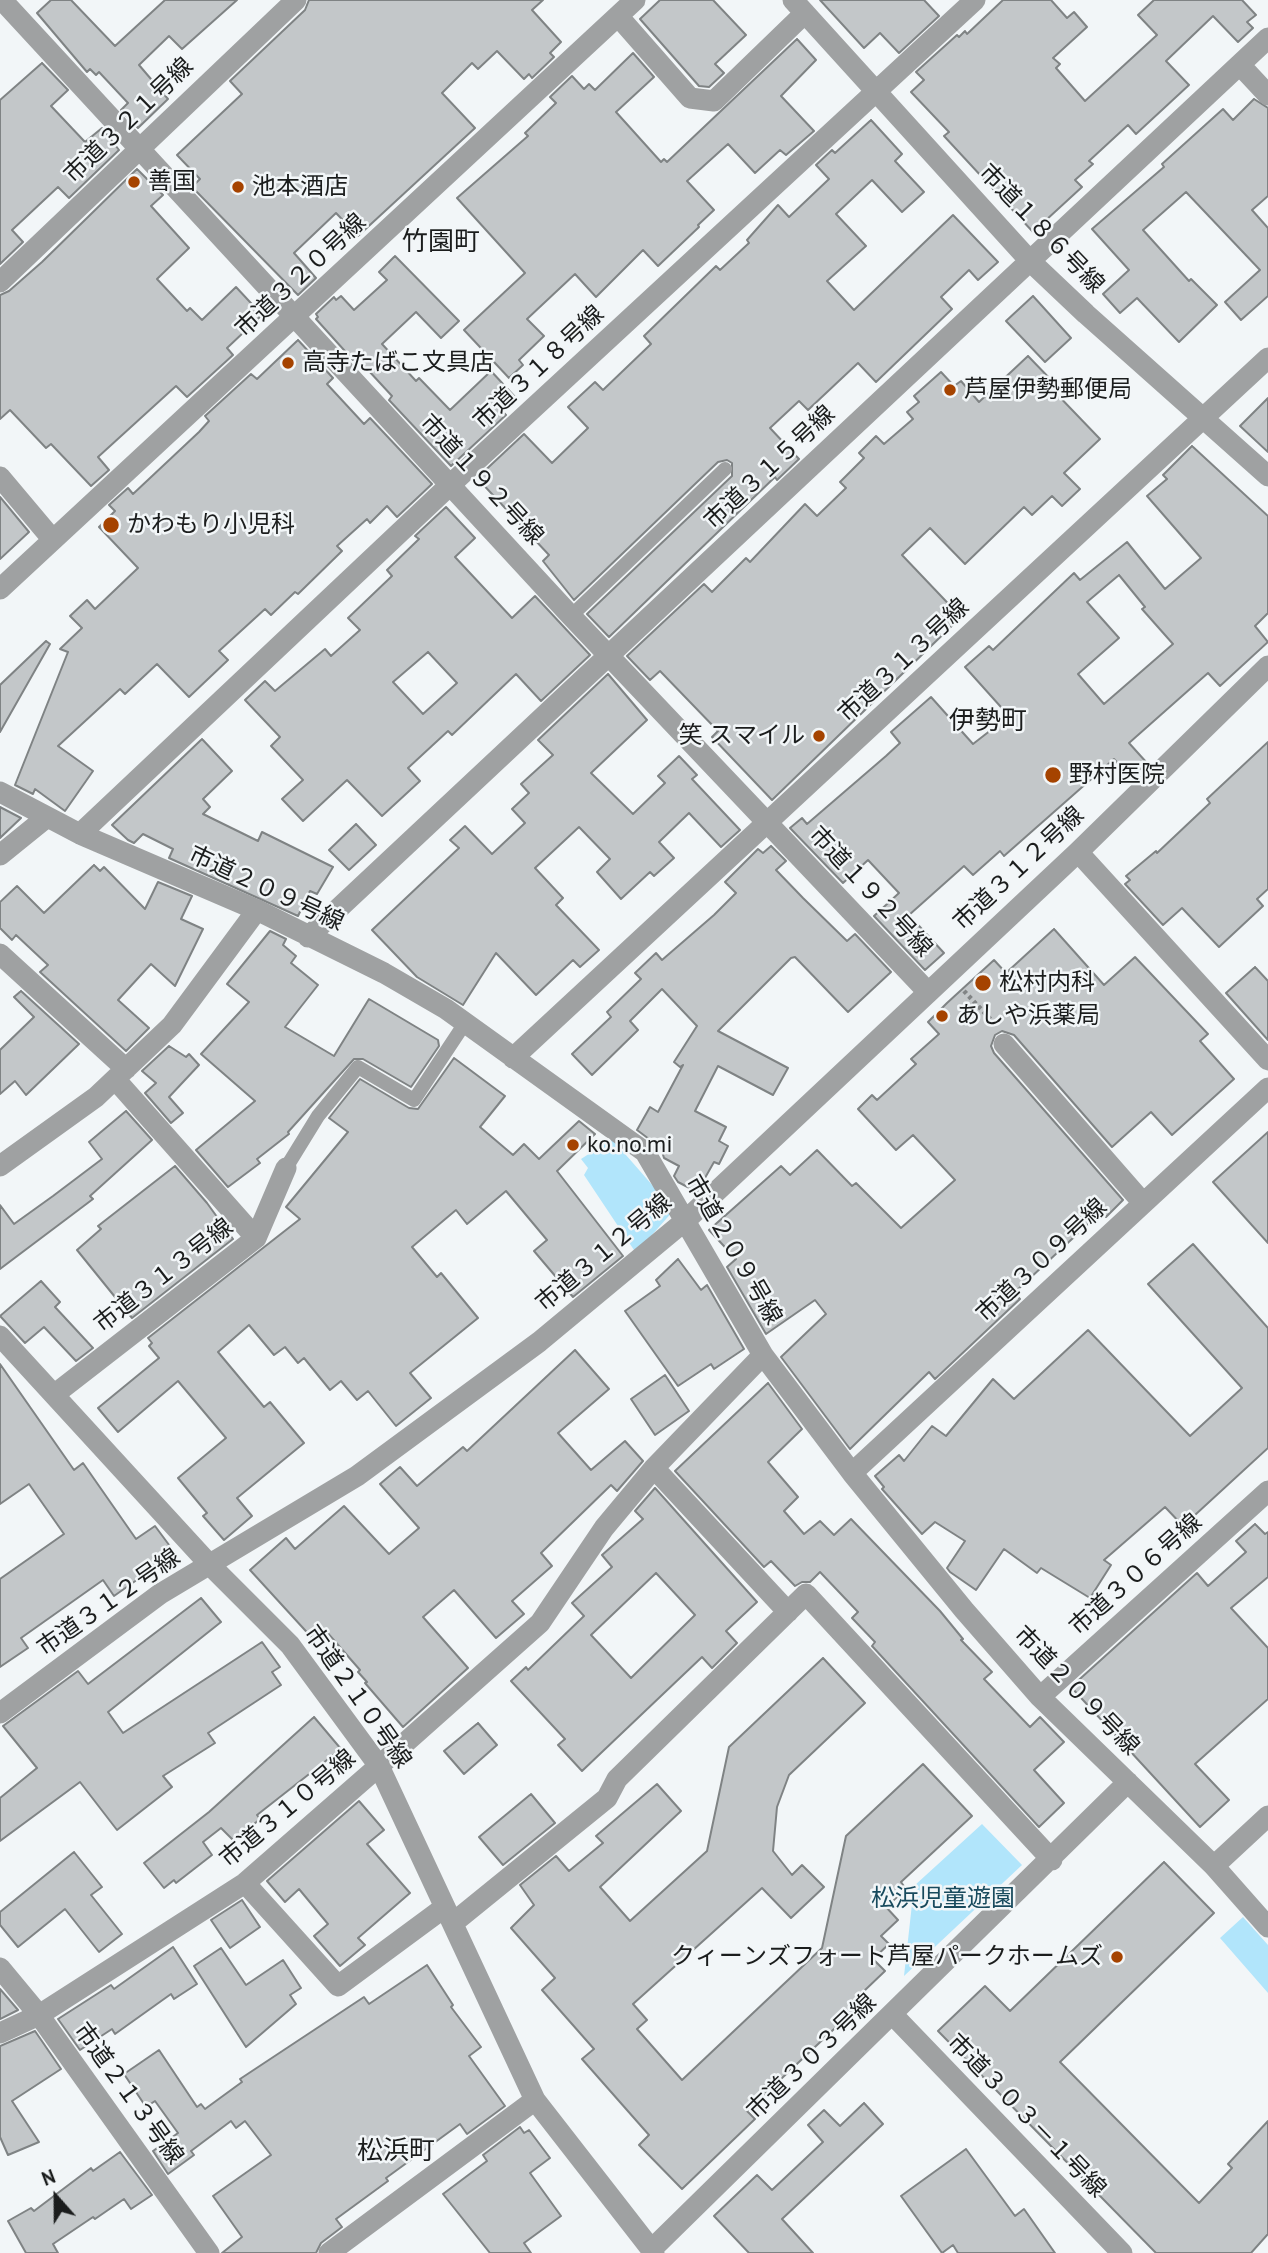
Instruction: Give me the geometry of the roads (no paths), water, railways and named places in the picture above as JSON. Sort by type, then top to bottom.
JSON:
[{"type":"street","name":"市道１９２号線","points":[[2,0],[608,656],[927,990]]},
{"type":"street","name":"市道３２１号線","points":[[0,282],[296,0]]},
{"type":"street","name":"市道３２０号線","points":[[0,589],[297,317],[635,0]]},
{"type":"street","name":"市道３１８号線","points":[[80,834],[450,485],[975,0]]},
{"type":"street","points":[[618,16],[690,98],[714,101],[799,6]]},
{"type":"street","name":"市道１８６号線","points":[[799,6],[1030,261],[1268,476]]},
{"type":"street","name":"市道３１５号線","points":[[308,937],[1268,38]]},
{"type":"street","points":[[1240,65],[1268,95]]},
{"type":"street","name":"市道３１３号線","points":[[513,1058],[1268,358]]},
{"type":"street","points":[[0,477],[53,540]]},
{"type":"street","name":"市道３１２号線","points":[[0,1713],[160,1594],[357,1476],[539,1342],[686,1220],[927,990],[1078,852],[1268,666]]},
{"type":"street","name":"市道２０９号線","points":[[0,792],[80,834],[257,909],[384,973],[465,1023],[645,1152],[763,1355],[852,1473],[964,1610],[1040,1697],[1214,1866],[1268,1927]]},
{"type":"street","points":[[0,855],[47,817]]},
{"type":"street","points":[[1078,852],[1268,1060]]},
{"type":"street","points":[[0,1166],[96,1097],[172,1025],[257,909]]},
{"type":"street","points":[[0,954],[120,1074],[256,1238]]},
{"type":"street","points":[[1004,1044],[1143,1203]]},
{"type":"street","name":"市道３０９号線","points":[[852,1473],[1268,1088]]},
{"type":"street","name":"市道３１３号線","points":[[55,1394],[256,1238],[286,1168]]},
{"type":"street","name":"市道２１０号線","points":[[0,1336],[209,1566],[290,1644],[380,1766],[535,2100],[653,2251]]},
{"type":"street","name":"市道３１０号線","points":[[0,2033],[39,2015],[245,1883],[380,1766],[540,1623],[604,1528],[654,1468],[763,1355]]},
{"type":"street","points":[[654,1468],[788,1612]]},
{"type":"street","name":"市道３０６号線","points":[[1040,1697],[1268,1491]]},
{"type":"street","points":[[245,1883],[338,1986],[449,1915],[607,1798],[617,1779],[806,1594],[1052,1860]]},
{"type":"street","name":"市道３０３号線","points":[[653,2251],[1052,1860],[1128,1782]]},
{"type":"street","points":[[1214,1866],[1268,1816]]},
{"type":"street","name":"市道２１３号線","points":[[0,1968],[39,2015],[209,2253]]},
{"type":"street","name":"市道３０３－１号線","points":[[893,2015],[1122,2253]]},
{"type":"street","points":[[329,2253],[535,2100]]},
{"type":"lane","points":[[571,616],[725,469]]},
{"type":"lane","name":"市道３１３号線","points":[[286,1168],[318,1116],[358,1067],[414,1100],[465,1023]]},
{"type":"place","name":"善国","points":[[134,182]]},
{"type":"place","name":"池本酒店","points":[[238,187]]},
{"type":"place","name":"高寺たばこ文具店","points":[[288,363]]},
{"type":"place","name":"芦屋伊勢郵便局","points":[[950,390]]},
{"type":"place","name":"かわもり小児科","points":[[111,525]]},
{"type":"place","name":"笑 スマイル","points":[[819,736]]},
{"type":"place","name":"野村医院","points":[[1053,775]]},
{"type":"place","name":"松村内科","points":[[983,983]]},
{"type":"place","name":"あしや浜薬局","points":[[942,1016]]},
{"type":"place","name":"ko.no.mi","points":[[573,1145]]},
{"type":"place","name":"クィーンズフォート芦屋パークホームズ","points":[[1117,1957]]},
{"type":"district","name":"竹園町","points":[[441,243]]},
{"type":"district","name":"伊勢町","points":[[988,722]]},
{"type":"district","name":"松浜町","points":[[396,2152]]},
{"type":"park label","name":"松浜児童遊園","points":[[943,1899]]}]
